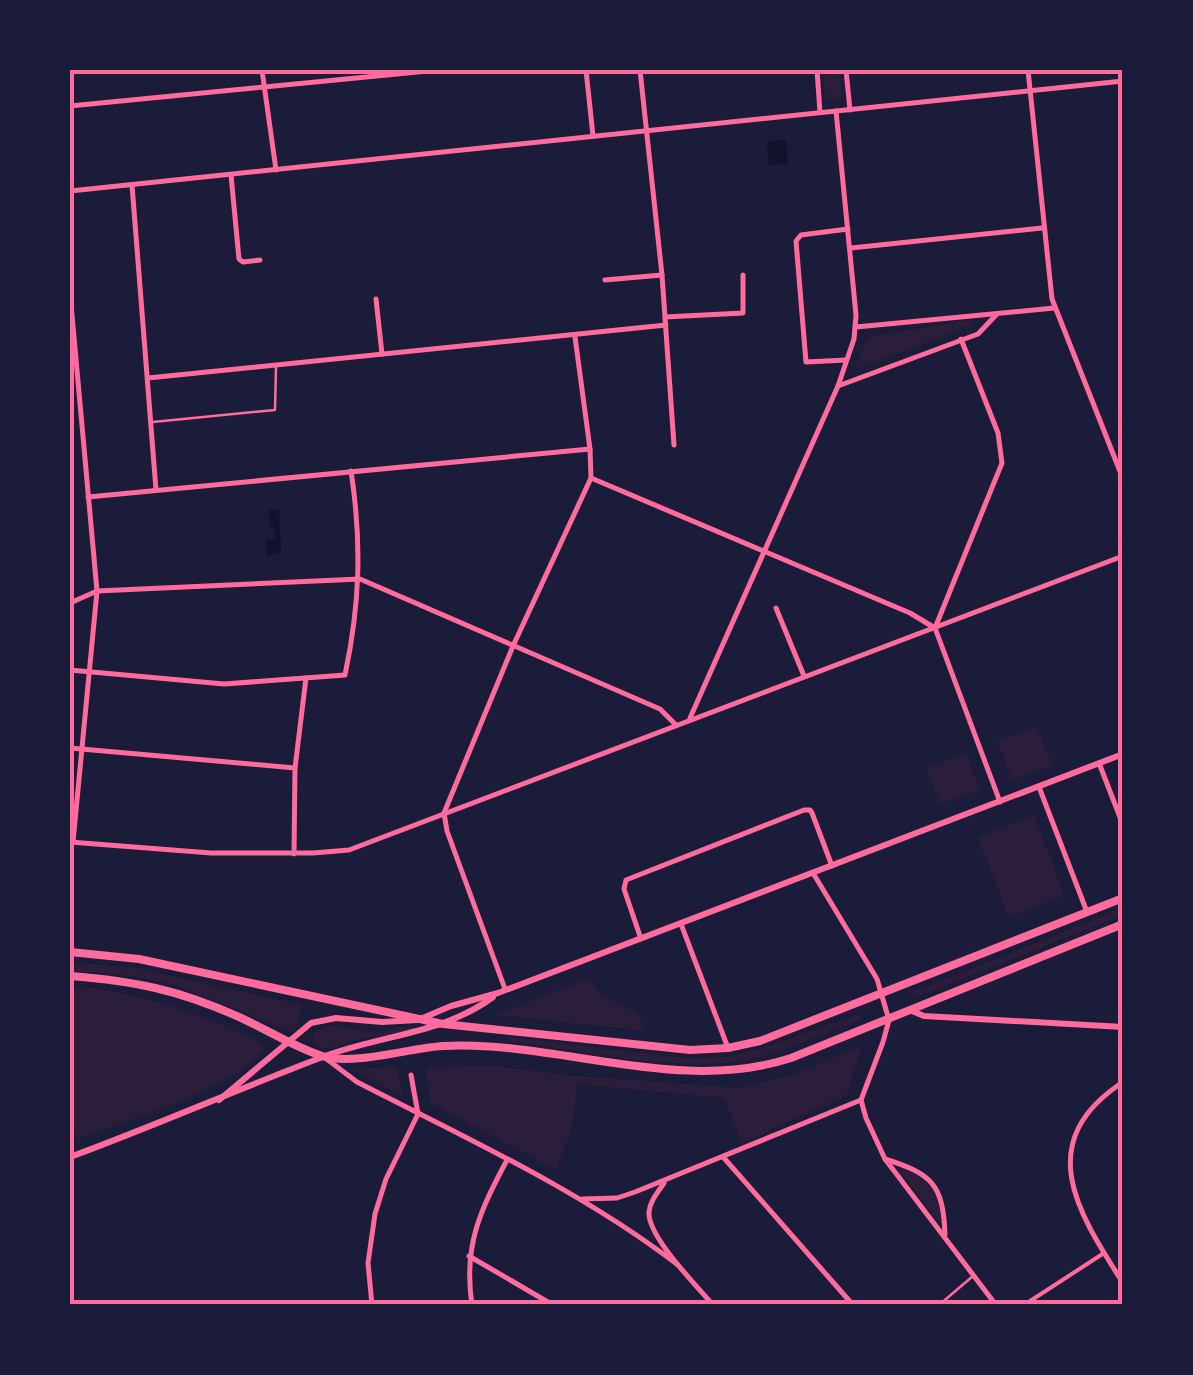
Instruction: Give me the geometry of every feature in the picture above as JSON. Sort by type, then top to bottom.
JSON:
[{"type":"main road","points":[[219,1100],[311,1023],[350,1018],[382,1022],[418,1020],[681,924],[1123,754]]},
{"type":"main road","points":[[70,952],[139,959],[443,1024],[690,1050],[760,1041],[1123,898]]},
{"type":"main road","points":[[70,976],[133,981],[164,989],[217,1007],[323,1056],[346,1058],[414,1048],[487,1046],[671,1069],[740,1070],[790,1058],[1123,924]]},
{"type":"main road","points":[[70,1157],[323,1056],[443,1024],[474,1011],[501,991]]},
{"type":"main road","points":[[910,1010],[924,1016],[1123,1027]]},
{"type":"street","points":[[262,70],[276,170]]},
{"type":"street","points":[[70,106],[438,70]]},
{"type":"street","points":[[586,70],[593,136]]},
{"type":"street","points":[[640,70],[662,275],[674,445]]},
{"type":"street","points":[[817,70],[820,112]]},
{"type":"street","points":[[846,70],[850,110]]},
{"type":"street","points":[[1028,70],[1042,228],[1054,308],[1123,478]]},
{"type":"street","points":[[70,190],[1123,82]]},
{"type":"street","points":[[689,720],[838,386],[856,328],[836,111]]},
{"type":"street","points":[[232,175],[239,259],[260,260]]},
{"type":"street","points":[[132,185],[156,490]]},
{"type":"street","points":[[847,360],[806,362],[796,242],[800,235],[848,228]]},
{"type":"street","points":[[850,248],[1042,228]]},
{"type":"street","points":[[605,280],[662,275]]},
{"type":"street","points":[[665,317],[744,313],[743,275]]},
{"type":"street","points":[[70,293],[97,591],[71,842],[192,852],[294,854],[349,850],[1123,556]]},
{"type":"street","points":[[376,299],[382,354]]},
{"type":"street","points":[[856,328],[1054,308]]},
{"type":"street","points":[[838,386],[978,334],[998,314]]},
{"type":"street","points":[[148,378],[666,326]]},
{"type":"street","points":[[501,991],[444,813],[513,646],[591,478],[574,337]]},
{"type":"street","points":[[935,628],[1002,463],[998,433],[961,339]]},
{"type":"street","points":[[88,497],[590,450]]},
{"type":"street","points":[[70,670],[224,684],[345,674],[360,579],[359,524],[351,470]]},
{"type":"street","points":[[591,478],[910,613],[935,628],[1000,802]]},
{"type":"street","points":[[70,604],[97,591],[360,579],[660,709],[676,725]]},
{"type":"street","points":[[776,608],[804,676]]},
{"type":"street","points":[[294,854],[295,768],[306,678]]},
{"type":"street","points":[[70,748],[295,768]]},
{"type":"street","points":[[1099,764],[1123,825]]},
{"type":"street","points":[[1039,786],[1088,912]]},
{"type":"street","points":[[641,938],[624,889],[626,880],[768,824],[810,810],[832,866]]},
{"type":"street","points":[[812,873],[877,978],[882,994],[888,1020],[884,1042],[861,1100],[885,1159],[996,1305]]},
{"type":"street","points":[[681,924],[728,1048]]},
{"type":"street","points":[[323,1056],[344,1075],[640,1235],[678,1265]]},
{"type":"street","points":[[372,1305],[368,1263],[375,1214],[386,1179],[418,1114],[411,1075]]},
{"type":"street","points":[[1123,1082],[1108,1091],[1085,1116],[1069,1166],[1080,1210],[1123,1283]]},
{"type":"street","points":[[579,1200],[618,1198],[666,1181],[861,1100]]},
{"type":"street","points":[[724,1158],[853,1305]]},
{"type":"street","points":[[885,1159],[933,1182],[944,1202],[946,1237]]},
{"type":"street","points":[[472,1305],[469,1256],[476,1225],[507,1160]]},
{"type":"street","points":[[666,1181],[654,1198],[650,1224],[678,1265],[713,1305]]},
{"type":"street","points":[[1024,1305],[1104,1252]]},
{"type":"street","points":[[469,1256],[553,1305]]},
{"type":"lane","points":[[152,422],[275,410],[276,365]]},
{"type":"lane","points":[[938,1305],[974,1275]]},
{"type":"shaded area","points":[[823,70],[839,70],[839,99],[825,100]]},
{"type":"shaded area","points":[[786,140],[788,164],[769,165],[767,142]]},
{"type":"shaded area","points":[[969,320],[972,323],[967,327],[855,367],[868,337]]},
{"type":"shaded area","points":[[269,510],[279,510],[281,552],[267,556],[266,540],[275,539]]},
{"type":"shaded area","points":[[1037,726],[1052,765],[1012,780],[997,741]]},
{"type":"shaded area","points":[[966,753],[980,790],[940,804],[926,769]]},
{"type":"shaded area","points":[[1034,815],[1064,895],[1009,918],[978,838]]},
{"type":"shaded area","points":[[1123,908],[1123,915],[914,998],[911,993]]},
{"type":"shaded area","points":[[70,962],[136,968],[302,1005],[294,1033],[178,986],[138,977],[70,970]]},
{"type":"shaded area","points":[[590,978],[601,995],[638,1013],[645,1031],[496,1015]]},
{"type":"shaded area","points":[[86,987],[179,1009],[266,1046],[255,1061],[210,1088],[77,1139],[70,1122],[70,988]]},
{"type":"shaded area","points":[[860,1013],[860,1020],[787,1048],[757,1058],[716,1064],[626,1058],[509,1041],[509,1037],[685,1058],[729,1057]]},
{"type":"shaded area","points":[[337,1026],[377,1033],[414,1027],[405,1033],[330,1048],[317,1047],[313,1041],[315,1033]]},
{"type":"shaded area","points":[[862,1045],[847,1095],[742,1143],[724,1098],[577,1084],[571,1128],[556,1170],[431,1103],[425,1067],[497,1066],[742,1088],[798,1073]]},
{"type":"shaded area","points":[[395,1066],[403,1096],[353,1070]]},
{"type":"shaded area","points":[[897,1167],[919,1176],[932,1188],[942,1227]]}]
